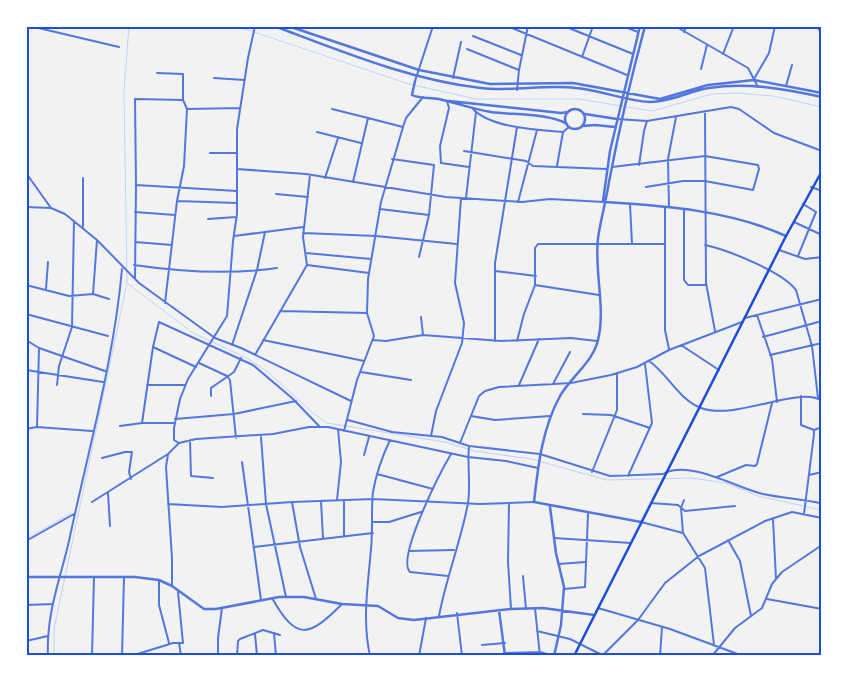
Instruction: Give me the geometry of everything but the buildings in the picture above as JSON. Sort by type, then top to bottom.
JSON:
[{"type":"main road","points":[[574,656],[651,503],[669,472],[768,271],[811,187],[822,171]]},
{"type":"street","points":[[30,26],[119,47]]},
{"type":"street","points":[[274,26],[417,75],[471,87],[517,90],[571,87],[625,96],[667,98],[708,85],[754,80],[822,93]]},
{"type":"street","points":[[288,26],[419,70],[490,84],[573,83],[648,102],[666,101],[707,88],[735,85],[782,88],[822,98]]},
{"type":"street","points":[[433,26],[412,95],[447,101],[561,113],[577,108],[585,114],[619,120],[647,122],[731,107],[740,109],[774,133],[822,151]]},
{"type":"street","points":[[507,26],[628,75]]},
{"type":"street","points":[[517,90],[518,70],[528,26]]},
{"type":"street","points":[[564,26],[633,54]]},
{"type":"street","points":[[582,57],[593,26]]},
{"type":"street","points":[[622,26],[638,32]]},
{"type":"street","points":[[625,96],[640,26]]},
{"type":"street","points":[[604,202],[612,167],[620,115],[645,26]]},
{"type":"street","points":[[675,26],[748,68],[758,87]]},
{"type":"street","points":[[684,32],[686,26]]},
{"type":"street","points":[[723,54],[734,26]]},
{"type":"street","points":[[754,80],[769,53],[775,26]]},
{"type":"street","points":[[816,26],[822,33]]},
{"type":"street","points":[[179,443],[174,440],[175,423],[186,385],[227,316],[237,217],[237,153],[240,108],[255,27]]},
{"type":"street","points":[[473,36],[521,55]]},
{"type":"street","points":[[453,78],[460,42]]},
{"type":"street","points":[[701,69],[707,45]]},
{"type":"street","points":[[467,49],[518,70]]},
{"type":"street","points":[[786,86],[792,65]]},
{"type":"street","points":[[157,73],[183,74],[183,100],[187,109],[184,166],[175,215],[165,303]]},
{"type":"street","points":[[214,78],[244,80]]},
{"type":"street","points":[[344,430],[360,372],[373,340],[373,328],[367,313],[369,273],[380,209],[406,118],[423,97]]},
{"type":"street","points":[[135,279],[135,99],[183,100]]},
{"type":"street","points":[[447,101],[473,108],[542,118],[576,129],[595,125],[616,127]]},
{"type":"street","points":[[447,101],[449,108],[440,146],[441,163],[469,167]]},
{"type":"street","points":[[187,109],[240,108]]},
{"type":"street","points":[[332,108],[403,127]]},
{"type":"street","points":[[473,108],[476,112],[517,127],[563,132]]},
{"type":"street","points":[[705,111],[706,286],[716,331]]},
{"type":"street","points":[[466,198],[476,112]]},
{"type":"street","points":[[568,112],[565,118],[568,126]]},
{"type":"street","points":[[582,127],[586,121],[585,114]]},
{"type":"street","points":[[669,207],[668,159],[676,117]]},
{"type":"street","points":[[353,182],[368,118]]},
{"type":"street","points":[[534,502],[539,455],[552,416],[561,395],[589,359],[598,341],[601,319],[596,268],[598,245],[607,169],[619,120]]},
{"type":"street","points":[[639,165],[647,122]]},
{"type":"street","points":[[557,166],[563,132],[568,126]]},
{"type":"street","points":[[495,341],[495,271],[510,159],[517,127]]},
{"type":"street","points":[[518,202],[537,130]]},
{"type":"street","points":[[317,132],[361,144]]},
{"type":"street","points":[[324,178],[338,138]]},
{"type":"street","points":[[464,151],[529,164],[607,169]]},
{"type":"street","points":[[210,153],[237,153]]},
{"type":"street","points":[[612,167],[706,156],[758,165],[759,169],[753,190],[705,181],[669,183],[646,187]]},
{"type":"street","points":[[393,159],[434,165],[429,216],[419,257]]},
{"type":"street","points":[[237,169],[310,175],[386,189],[461,198],[518,202],[550,199],[705,211],[767,227],[786,236]]},
{"type":"street","points":[[26,173],[52,208],[83,227],[122,269],[165,303],[215,338],[255,354],[351,400]]},
{"type":"street","points":[[255,354],[307,265],[304,226],[310,175]]},
{"type":"street","points":[[83,178],[83,227]]},
{"type":"street","points":[[136,185],[237,191]]},
{"type":"street","points":[[811,187],[822,191]]},
{"type":"street","points":[[276,194],[308,197]]},
{"type":"street","points":[[431,436],[436,411],[462,340],[464,323],[455,283],[461,198]]},
{"type":"street","points":[[177,202],[237,203]]},
{"type":"street","points":[[630,204],[632,244]]},
{"type":"street","points":[[798,256],[816,212],[803,204]]},
{"type":"street","points":[[26,207],[52,208]]},
{"type":"street","points":[[665,207],[665,330],[669,350]]},
{"type":"street","points":[[380,209],[429,216]]},
{"type":"street","points":[[684,209],[684,280],[688,285],[706,286]]},
{"type":"street","points":[[135,212],[175,215]]},
{"type":"street","points":[[208,219],[237,217]]},
{"type":"street","points":[[57,385],[62,355],[72,327],[74,221]]},
{"type":"street","points":[[794,222],[822,235]]},
{"type":"street","points":[[234,236],[304,226]]},
{"type":"street","points":[[232,345],[257,270],[265,232]]},
{"type":"street","points":[[304,233],[376,236],[458,244]]},
{"type":"street","points":[[93,294],[97,240]]},
{"type":"street","points":[[135,242],[172,245]]},
{"type":"street","points":[[517,341],[524,314],[535,285],[535,248],[538,244],[665,244]]},
{"type":"street","points":[[706,245],[736,255],[791,283],[796,290],[812,346],[818,398]]},
{"type":"street","points":[[779,250],[805,259],[822,257]]},
{"type":"street","points":[[306,254],[372,259]]},
{"type":"street","points":[[46,289],[48,262]]},
{"type":"street","points":[[134,265],[170,270],[231,272],[277,268]]},
{"type":"street","points":[[307,265],[369,273]]},
{"type":"street","points":[[48,656],[48,622],[60,577],[106,371],[114,331],[122,269]]},
{"type":"street","points":[[495,271],[536,276]]},
{"type":"street","points":[[26,285],[72,296],[93,294],[109,299]]},
{"type":"street","points":[[535,285],[599,295]]},
{"type":"street","points":[[745,318],[822,299]]},
{"type":"street","points":[[280,311],[367,313]]},
{"type":"street","points":[[26,314],[108,336]]},
{"type":"street","points":[[421,316],[424,335]]},
{"type":"street","points":[[757,316],[770,355],[777,402]]},
{"type":"street","points":[[763,337],[822,321]]},
{"type":"street","points":[[142,423],[153,347],[159,322],[211,343],[253,365],[296,401],[320,427]]},
{"type":"street","points":[[460,443],[479,396],[485,391],[499,386],[572,383],[617,373],[649,361],[669,350],[743,322]]},
{"type":"street","points":[[373,340],[386,341],[424,335],[462,340],[517,341],[571,338],[598,341]]},
{"type":"street","points":[[26,340],[39,348],[106,371]]},
{"type":"street","points":[[263,340],[364,361]]},
{"type":"street","points":[[519,385],[539,340]]},
{"type":"street","points":[[770,355],[822,343]]},
{"type":"street","points":[[682,345],[719,370]]},
{"type":"street","points":[[153,347],[196,367]]},
{"type":"street","points":[[37,427],[39,348]]},
{"type":"street","points":[[553,384],[570,352]]},
{"type":"street","points":[[211,396],[211,388],[234,372],[241,358]]},
{"type":"street","points":[[649,361],[700,408],[729,411],[772,404],[808,395],[822,401]]},
{"type":"street","points":[[198,363],[228,377]]},
{"type":"street","points":[[628,476],[650,428],[652,416],[644,363]]},
{"type":"street","points":[[26,370],[103,382]]},
{"type":"street","points":[[360,372],[411,380]]},
{"type":"street","points":[[592,472],[615,416],[617,373]]},
{"type":"street","points":[[228,377],[236,438]]},
{"type":"street","points":[[147,385],[186,385]]},
{"type":"street","points":[[801,396],[802,424],[814,430],[822,427]]},
{"type":"street","points":[[176,419],[234,414],[296,401]]},
{"type":"street","points":[[717,477],[746,465],[755,466],[772,404]]},
{"type":"street","points":[[583,414],[615,416],[650,428]]},
{"type":"street","points":[[471,416],[496,420],[552,416]]},
{"type":"street","points":[[348,421],[392,432],[431,436],[469,446],[539,455],[610,476],[663,474],[669,472],[705,473],[763,494],[820,503]]},
{"type":"street","points":[[120,426],[142,423],[175,423]]},
{"type":"street","points":[[26,429],[37,427],[92,431]]},
{"type":"street","points":[[92,502],[168,454],[179,443],[190,440],[261,436],[309,427],[344,430],[369,437],[451,453],[538,466]]},
{"type":"street","points":[[337,500],[341,462],[338,429]]},
{"type":"street","points":[[804,514],[814,430]]},
{"type":"street","points":[[261,436],[266,504],[286,597]]},
{"type":"street","points":[[364,455],[369,437]]},
{"type":"street","points":[[190,440],[192,476],[213,478]]},
{"type":"street","points":[[370,656],[366,638],[366,592],[373,532],[373,500],[377,474],[390,440]]},
{"type":"street","points":[[439,616],[468,503],[469,446]]},
{"type":"street","points":[[102,458],[132,452],[129,472],[131,479]]},
{"type":"street","points":[[448,576],[408,571],[409,551],[421,512],[451,453]]},
{"type":"street","points":[[168,454],[166,467],[172,586]]},
{"type":"street","points":[[242,462],[262,600]]},
{"type":"street","points":[[809,475],[822,472]]},
{"type":"street","points":[[377,474],[433,489]]},
{"type":"street","points":[[108,493],[110,526]]},
{"type":"street","points":[[168,504],[249,506],[337,500],[468,503],[534,502],[550,507],[642,522],[683,533]]},
{"type":"street","points":[[344,500],[344,535]]},
{"type":"street","points":[[684,500],[681,508],[683,533],[705,568],[714,645]]},
{"type":"street","points":[[321,501],[323,538]]},
{"type":"street","points":[[292,502],[299,542],[316,599]]},
{"type":"street","points":[[509,503],[508,562],[511,609]]},
{"type":"street","points":[[651,503],[678,505],[685,511],[735,506]]},
{"type":"street","points":[[499,610],[505,654],[540,652],[554,656],[563,611],[564,589],[558,564],[550,507]]},
{"type":"street","points":[[373,522],[389,522],[421,512]]},
{"type":"street","points":[[537,631],[559,636],[603,655],[638,620],[665,583],[699,556],[773,518],[792,512],[822,518]]},
{"type":"street","points":[[26,541],[74,514]]},
{"type":"street","points":[[564,589],[584,589],[588,514]]},
{"type":"street","points":[[773,518],[776,579]]},
{"type":"street","points":[[254,547],[373,532]]},
{"type":"street","points":[[554,538],[631,543]]},
{"type":"street","points":[[728,540],[740,561],[751,617]]},
{"type":"street","points":[[712,656],[735,628],[762,608],[776,579],[782,572],[822,545]]},
{"type":"street","points":[[409,551],[455,550]]},
{"type":"street","points":[[558,564],[585,562]]},
{"type":"street","points":[[523,576],[526,609]]},
{"type":"street","points":[[26,578],[124,577],[159,580],[172,586],[204,609],[222,608],[286,597],[316,599],[342,604],[367,604],[378,606],[398,618],[414,620],[457,613],[535,608],[594,614]]},
{"type":"street","points":[[122,656],[124,577]]},
{"type":"street","points":[[92,656],[94,578]]},
{"type":"street","points":[[159,580],[159,605],[169,644]]},
{"type":"street","points":[[131,656],[169,644],[183,643],[178,591]]},
{"type":"street","points":[[272,598],[282,616],[300,631],[305,632],[310,631],[342,604]]},
{"type":"street","points":[[766,599],[822,609]]},
{"type":"street","points":[[26,605],[53,604]]},
{"type":"street","points":[[218,656],[222,608]]},
{"type":"street","points":[[535,608],[540,656]]},
{"type":"street","points":[[598,608],[662,627],[742,656]]},
{"type":"street","points":[[457,613],[462,656]]},
{"type":"street","points":[[419,656],[426,618]]},
{"type":"street","points":[[660,656],[662,627]]},
{"type":"street","points":[[238,656],[238,641],[264,630],[280,635]]},
{"type":"street","points":[[274,633],[276,656]]},
{"type":"street","points":[[255,634],[257,656]]},
{"type":"street","points":[[26,641],[48,636]]},
{"type":"street","points":[[179,643],[181,656]]},
{"type":"street","points":[[482,645],[505,643]]},
{"type":"waterway","points":[[54,656],[54,629],[127,283],[124,91],[129,26]]},
{"type":"waterway","points":[[236,26],[409,84],[476,99],[579,99],[652,111],[712,94],[737,93],[773,96],[822,107]]},
{"type":"waterway","points":[[127,283],[193,333],[245,357],[268,372],[313,413],[327,423],[445,442],[475,451],[531,459],[607,480],[692,478],[726,483],[758,496],[822,510]]},
{"type":"waterway","points":[[26,539],[71,513]]}]
